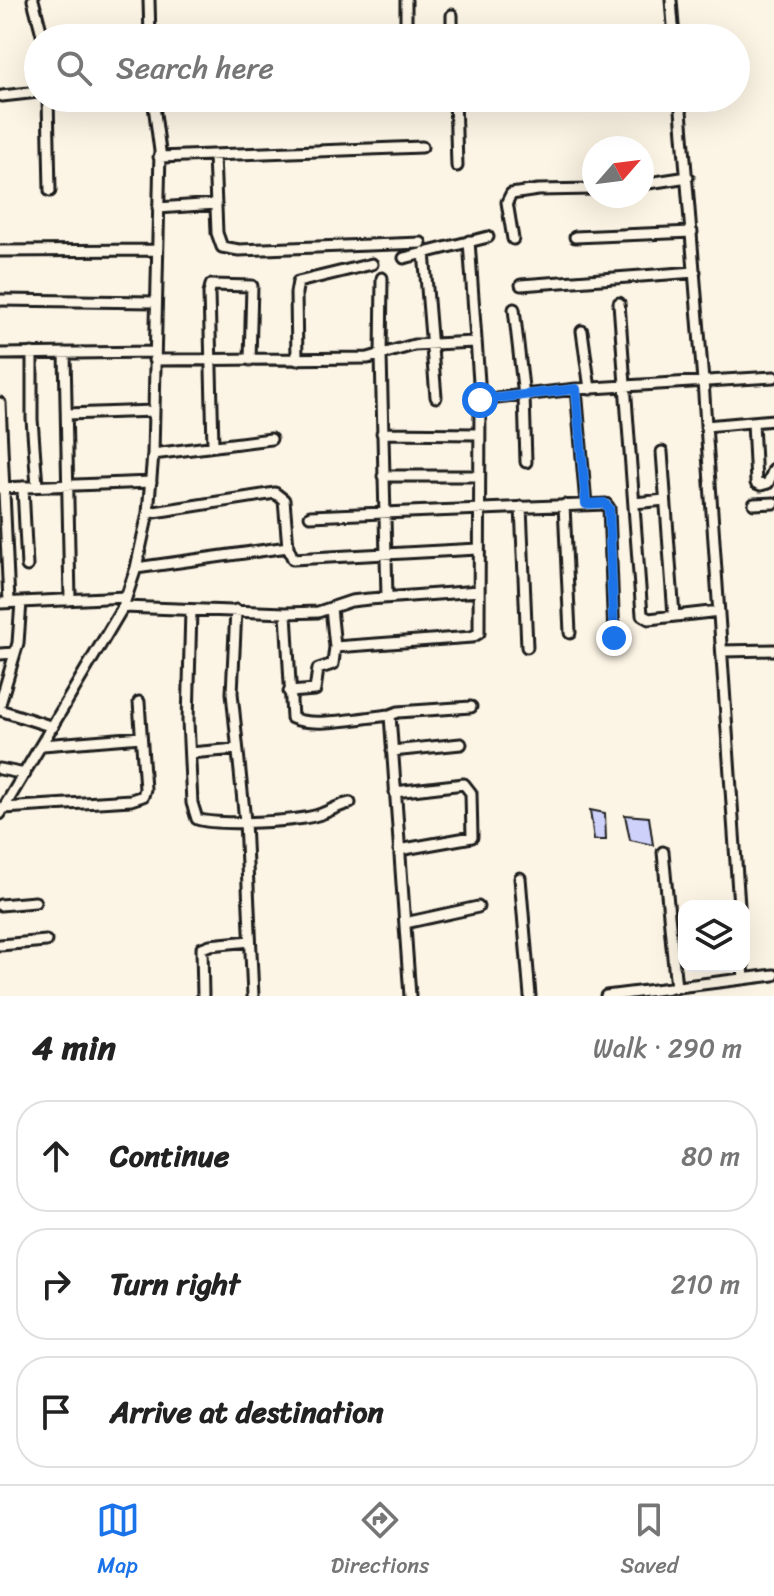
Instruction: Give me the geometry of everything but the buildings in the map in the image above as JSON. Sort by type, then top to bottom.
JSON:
[{"type":"street","points":[[33,0],[39,24]]},
{"type":"street","points":[[149,0],[150,24]]},
{"type":"street","points":[[406,0],[406,24]]},
{"type":"street","points":[[671,0],[673,24]]},
{"type":"street","points":[[452,15],[452,24]]},
{"type":"street","points":[[2,96],[24,94]]},
{"type":"street","points":[[48,112],[50,191]]},
{"type":"street","points":[[2,811],[125,602],[148,513],[153,454],[159,157],[154,112]]},
{"type":"street","points":[[455,112],[457,166]]},
{"type":"street","points":[[681,112],[739,900]]},
{"type":"street","points":[[159,157],[422,147]]},
{"type":"street","points":[[214,155],[217,233],[222,247],[239,250],[423,248],[488,237]]},
{"type":"street","points":[[654,182],[688,177]]},
{"type":"street","points":[[513,239],[507,202],[511,194],[582,189]]},
{"type":"street","points":[[158,208],[216,204]]},
{"type":"street","points":[[575,237],[692,232]]},
{"type":"street","points":[[335,647],[475,636],[480,630],[480,400],[469,241]]},
{"type":"street","points":[[404,258],[423,248]]},
{"type":"street","points":[[423,248],[436,397]]},
{"type":"street","points":[[0,251],[156,250]]},
{"type":"street","points":[[297,360],[298,282],[372,264]]},
{"type":"street","points":[[521,285],[695,272]]},
{"type":"street","points":[[382,278],[383,513],[387,597]]},
{"type":"street","points":[[213,445],[209,288],[214,284],[252,286],[250,360]]},
{"type":"street","points":[[0,300],[155,302]]},
{"type":"street","points":[[619,303],[642,615],[649,619],[719,611]]},
{"type":"street","points":[[514,309],[524,396],[526,462]]},
{"type":"street","points":[[582,331],[590,389]]},
{"type":"street","points":[[0,354],[297,360],[381,356],[414,345],[474,342]]},
{"type":"street","points":[[32,353],[32,419],[37,486]]},
{"type":"street","points":[[65,353],[70,600]]},
{"type":"street","points":[[480,400],[576,389],[774,377]]},
{"type":"street","points":[[576,389],[586,504]]},
{"type":"street","points":[[0,403],[5,603],[70,600],[125,602],[191,610],[286,613],[318,612],[351,601],[479,591]]},
{"type":"street","points":[[67,414],[154,411]]},
{"type":"street","points":[[706,426],[774,420]]},
{"type":"street","points":[[753,422],[756,483],[768,483],[774,469]]},
{"type":"street","points":[[382,433],[478,434]]},
{"type":"street","points":[[153,454],[271,439]]},
{"type":"street","points":[[662,452],[674,616]]},
{"type":"street","points":[[383,476],[479,476]]},
{"type":"street","points":[[2,488],[151,482]]},
{"type":"street","points":[[23,487],[27,566]]},
{"type":"street","points":[[148,513],[275,493],[284,500],[288,547],[293,559],[478,549]]},
{"type":"street","points":[[634,503],[665,500]]},
{"type":"street","points":[[310,516],[604,503],[609,508],[614,638]]},
{"type":"street","points":[[754,504],[774,503]]},
{"type":"street","points":[[564,505],[570,633]]},
{"type":"street","points":[[521,507],[527,647]]},
{"type":"street","points":[[136,568],[288,547]]},
{"type":"street","points":[[21,602],[15,653],[0,707],[53,727]]},
{"type":"street","points":[[289,692],[315,690],[318,669],[333,664],[335,647],[331,608]]},
{"type":"street","points":[[191,610],[188,721],[192,803],[197,819],[245,824],[321,814],[337,805],[350,803]]},
{"type":"street","points":[[236,610],[231,673],[245,824],[253,996]]},
{"type":"street","points":[[286,613],[289,714],[292,718],[301,721],[471,707]]},
{"type":"street","points":[[722,651],[774,650]]},
{"type":"street","points":[[0,654],[15,653]]},
{"type":"street","points":[[2,811],[141,798],[145,789],[139,702]]},
{"type":"street","points":[[390,715],[410,996]]},
{"type":"street","points":[[43,745],[141,737]]},
{"type":"street","points":[[392,751],[461,744]]},
{"type":"street","points":[[190,753],[237,749]]},
{"type":"street","points":[[0,769],[25,774]]},
{"type":"street","points":[[395,792],[464,784],[470,789],[472,807],[473,833],[470,838],[399,850]]},
{"type":"street","points":[[663,852],[676,988]]},
{"type":"street","points":[[520,878],[530,996]]},
{"type":"street","points":[[0,905],[35,902]]},
{"type":"street","points":[[405,923],[478,907]]},
{"type":"street","points":[[0,945],[46,941]]},
{"type":"street","points":[[203,996],[202,948],[250,941]]},
{"type":"street","points":[[743,972],[744,979]]},
{"type":"street","points":[[606,996],[774,975]]},
{"type":"route","points":[[480,400],[576,389],[586,504],[604,503],[609,508],[614,638]]}]
